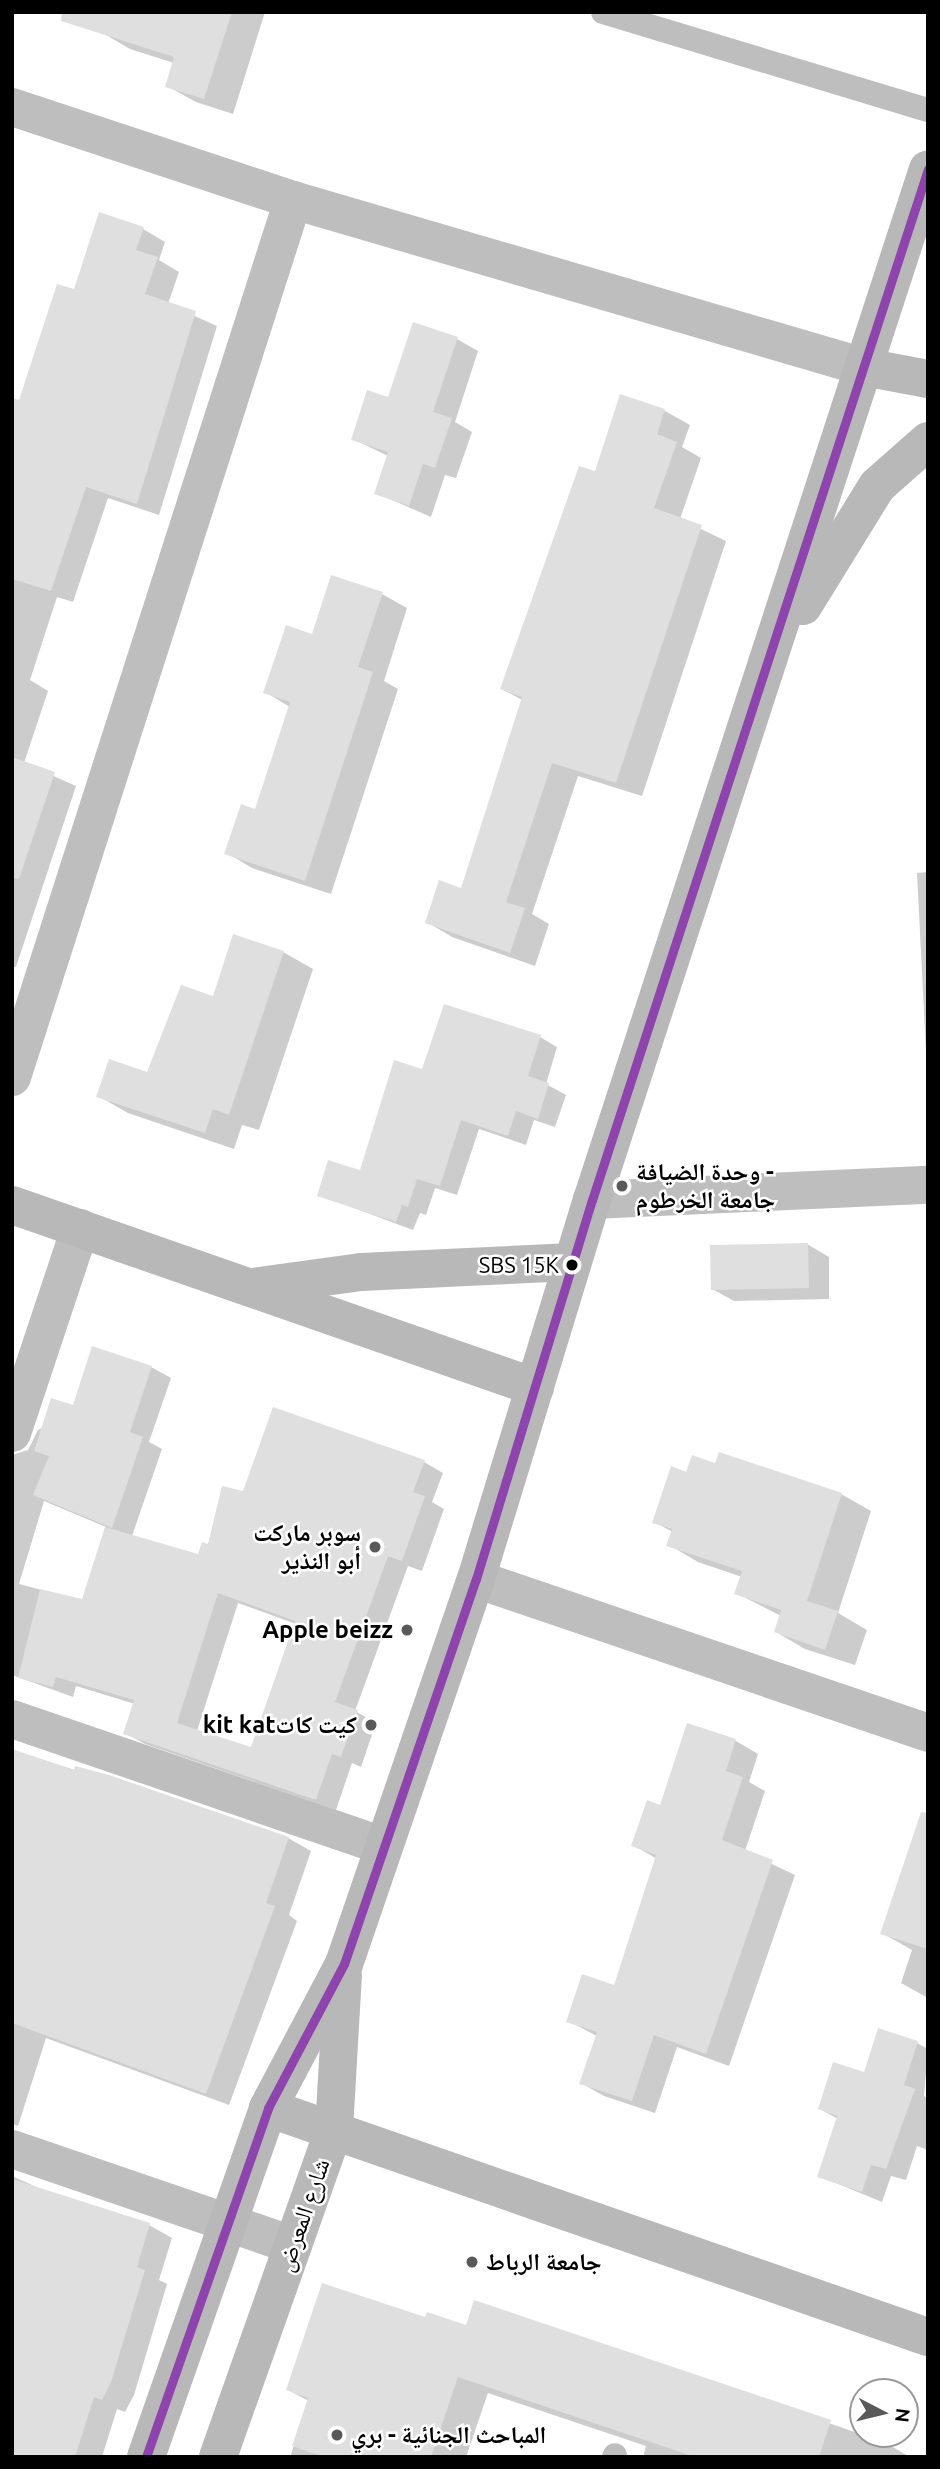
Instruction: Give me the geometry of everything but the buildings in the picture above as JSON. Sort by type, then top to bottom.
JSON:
[{"type":"main road","name":"شارع المعرض","points":[[146,2457],[268,2108],[344,1964],[381,1845],[476,1579],[572,1262],[771,658],[928,169]]},
{"type":"main road","points":[[864,368],[928,379]]},
{"type":"main road","points":[[771,658],[877,486],[928,442]]},
{"type":"main road","points":[[12,1205],[535,1387]]},
{"type":"main road","points":[[250,1288],[360,1272],[572,1262]]},
{"type":"main road","name":"شارع المعرض","points":[[218,2457],[334,2130],[344,1964]]},
{"type":"main road","points":[[268,2108],[928,2337]]},
{"type":"street","points":[[12,107],[293,200],[864,368]]},
{"type":"street","points":[[12,1077],[293,200]]},
{"type":"street","points":[[592,1200],[928,1185]]},
{"type":"street","points":[[12,1433],[80,1228]]},
{"type":"street","points":[[476,1579],[928,1733]]},
{"type":"street","points":[[12,1719],[381,1845]]},
{"type":"street","points":[[12,2149],[293,2245]]},
{"type":"lane","points":[[610,13],[928,110]]},
{"type":"transit line","points":[[146,2457],[268,2108],[344,1964],[476,1579],[592,1200],[928,169]]},
{"type":"place","name":"وحدة الضيافة - جامعة الخرطوم","points":[[622,1186]]},
{"type":"place","name":"SBS 15K","points":[[572,1265]]},
{"type":"place","name":"سوبر ماركت أبو النذير","points":[[375,1547]]},
{"type":"place","name":"Apple beizz","points":[[407,1630]]},
{"type":"place","name":"kit katكيت كات","points":[[371,1725]]},
{"type":"place","name":"جامعة الرباط","points":[[472,2262]]},
{"type":"place","name":"المباحث الجنائية - بري","points":[[337,2435]]}]
